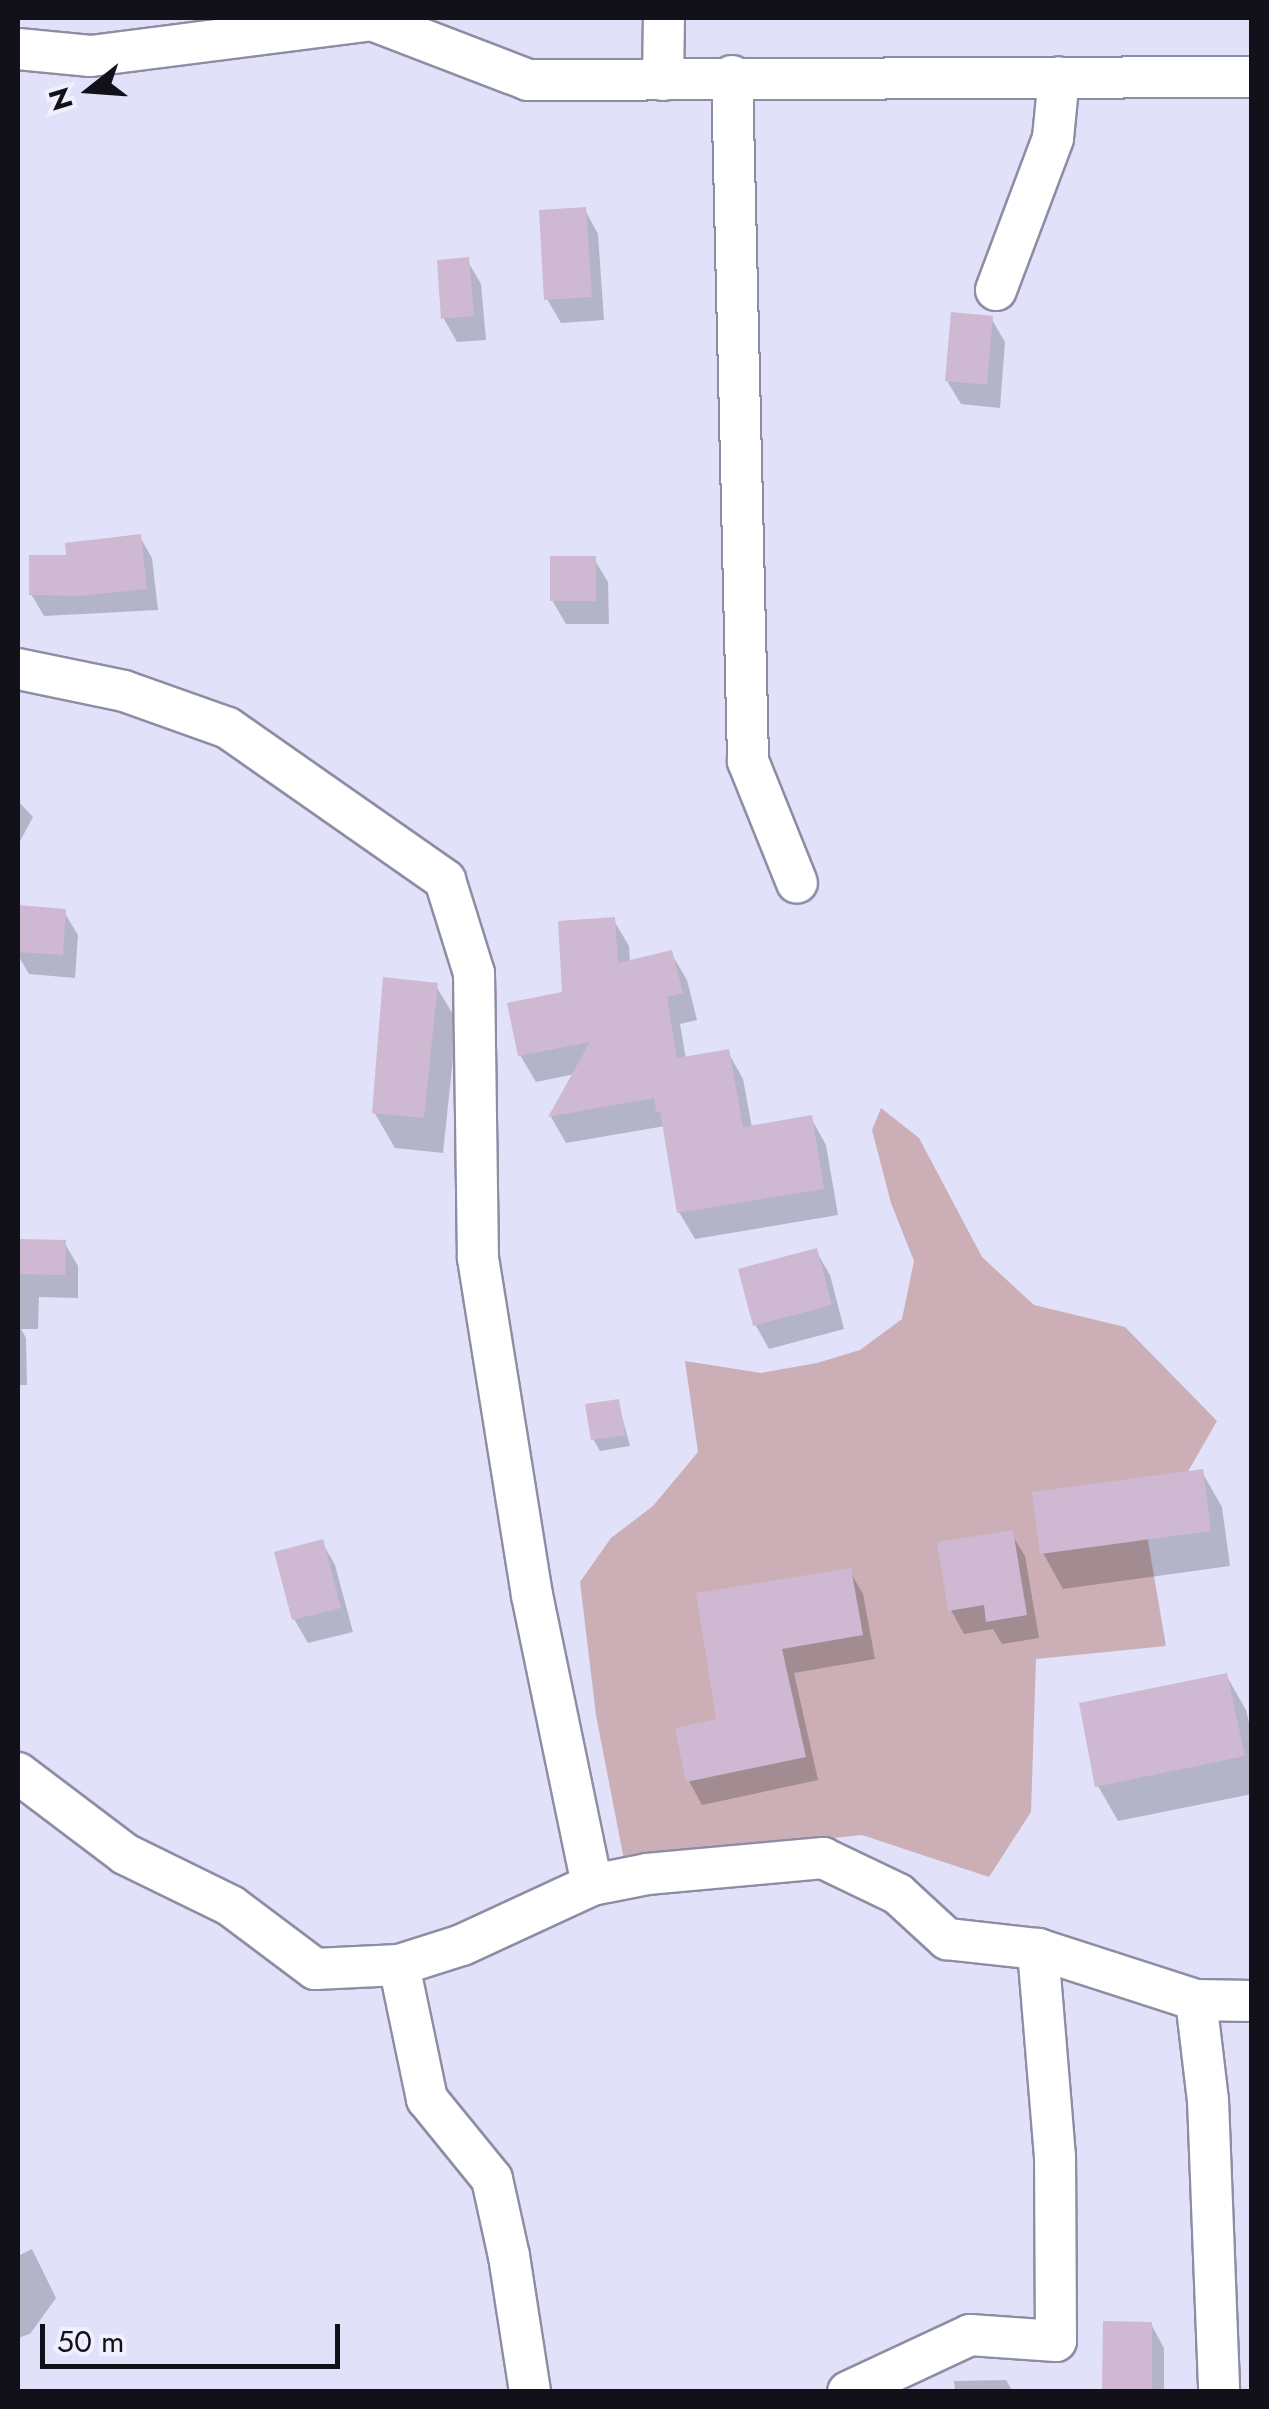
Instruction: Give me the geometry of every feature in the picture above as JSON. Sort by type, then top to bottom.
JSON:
[{"type":"street","points":[[663,80],[664,18]]},
{"type":"street","points":[[18,49],[91,56],[374,19],[528,80],[732,76],[1252,77]]},
{"type":"street","points":[[732,76],[748,761],[797,884]]},
{"type":"street","points":[[996,290],[1053,138],[1058,77]]},
{"type":"street","points":[[18,669],[124,690],[228,728],[444,880],[474,973],[478,1258],[532,1596],[592,1885]]},
{"type":"street","points":[[18,1772],[125,1854],[230,1906],[315,1969],[399,1965],[462,1945],[592,1885],[648,1874],[823,1858],[898,1894],[947,1940],[1038,1949],[1196,2000],[1252,2001]]},
{"type":"street","points":[[848,2392],[970,2335],[1056,2340],[1055,2157],[1038,1949]]},
{"type":"street","points":[[399,1965],[427,2099],[492,2179],[510,2256],[530,2392]]},
{"type":"street","points":[[1196,2000],[1208,2100],[1219,2392]]},
{"type":"shaded area","points":[[881,1108],[919,1138],[982,1257],[1034,1305],[1125,1327],[1217,1421],[1148,1541],[1166,1646],[1036,1659],[1031,1812],[989,1877],[862,1835],[624,1860],[596,1715],[580,1582],[611,1538],[653,1506],[698,1452],[685,1361],[761,1373],[817,1363],[860,1350],[902,1319],[914,1261],[891,1203],[872,1130]]},
{"type":"building","points":[[586,207],[592,297],[544,300],[539,210]]},
{"type":"building","points":[[469,257],[474,316],[441,319],[437,260]]},
{"type":"building","points":[[951,312],[993,316],[987,385],[945,381]]},
{"type":"building","points":[[141,534],[147,589],[80,596],[29,595],[29,555],[66,555],[65,543]]},
{"type":"building","points":[[550,556],[596,556],[596,601],[550,601]]},
{"type":"building","points":[[18,905],[66,909],[63,955],[18,952]]},
{"type":"building","points":[[615,917],[618,963],[672,950],[683,993],[667,997],[677,1058],[729,1049],[743,1127],[812,1115],[824,1189],[677,1213],[660,1111],[656,1112],[654,1098],[548,1117],[590,1042],[518,1056],[507,1003],[562,992],[558,921]]},
{"type":"building","points":[[383,977],[438,983],[424,1118],[372,1113]]},
{"type":"building","points":[[18,1239],[66,1240],[65,1275],[18,1274]]},
{"type":"building","points":[[817,1248],[832,1305],[753,1326],[738,1269]]},
{"type":"building","points":[[619,1399],[625,1435],[591,1440],[585,1404]]},
{"type":"building","points":[[1203,1469],[1211,1531],[1040,1554],[1032,1492]]},
{"type":"building","points":[[1013,1530],[1027,1615],[986,1622],[984,1605],[948,1611],[937,1542]]},
{"type":"building","points":[[323,1539],[341,1608],[292,1620],[274,1552]]},
{"type":"building","points":[[851,1568],[863,1635],[782,1649],[806,1757],[686,1782],[675,1728],[716,1719],[696,1593]]},
{"type":"building","points":[[1227,1673],[1245,1756],[1095,1787],[1079,1703]]},
{"type":"building","points":[[1103,2321],[1152,2322],[1152,2392],[1102,2392]]}]
